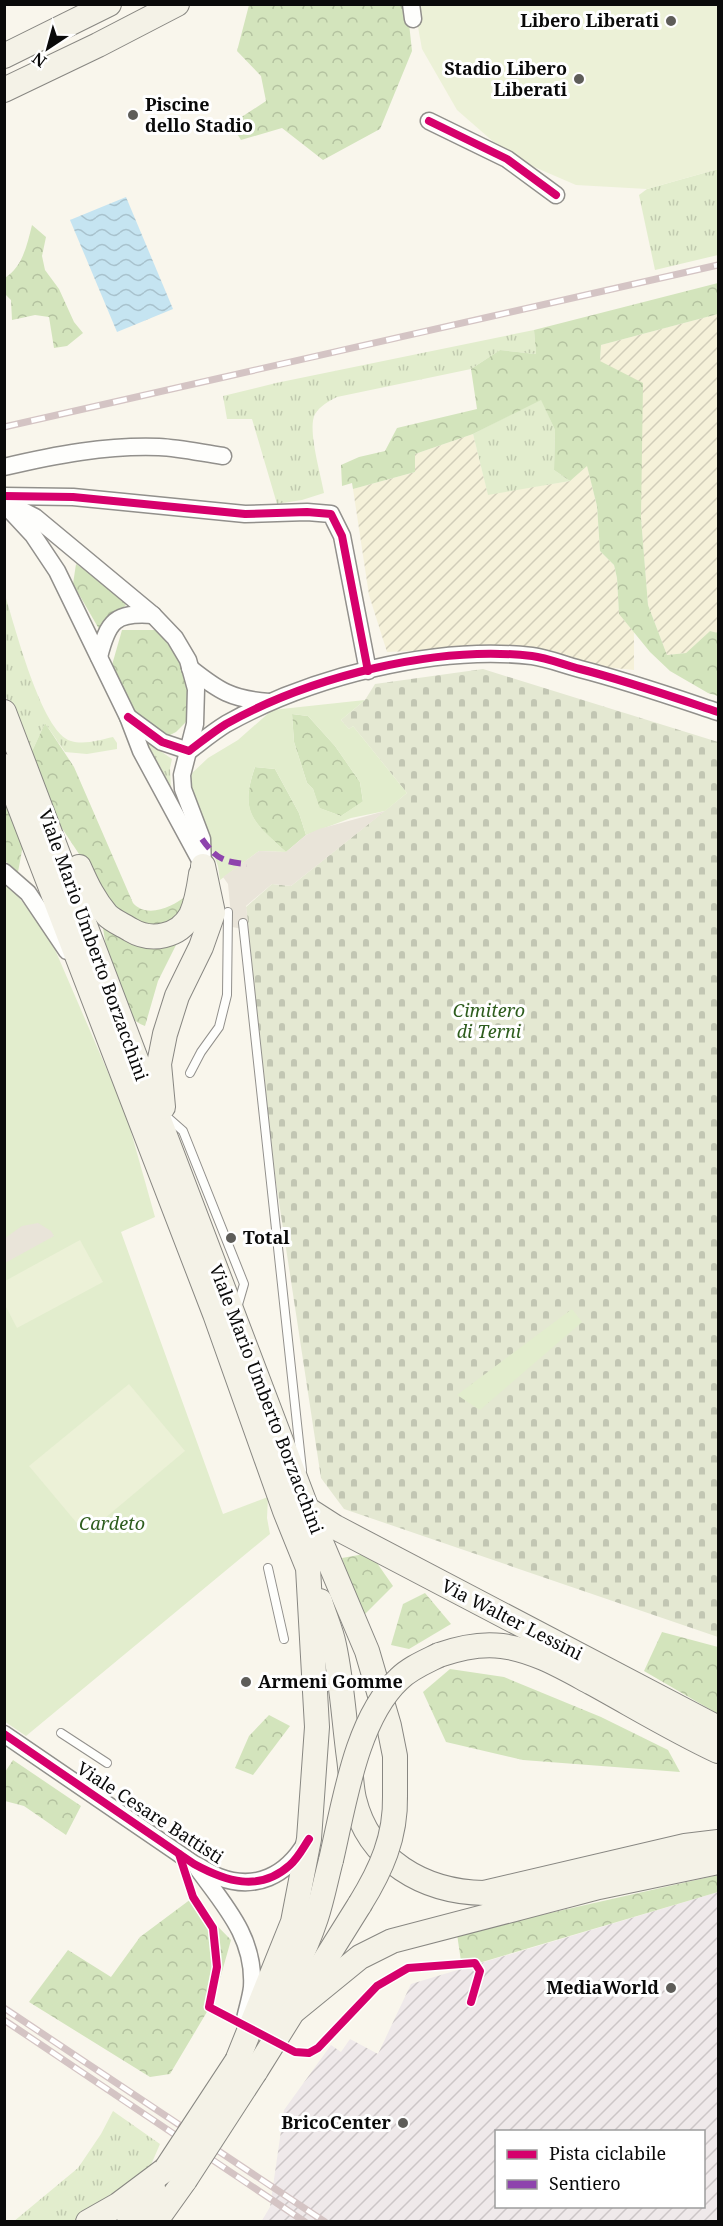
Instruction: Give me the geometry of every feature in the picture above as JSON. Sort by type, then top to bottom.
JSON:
[{"type":"main road","points":[[4,56],[109,4]]},
{"type":"main road","points":[[4,90],[177,4]]},
{"type":"main road","name":"Viale Mario Umberto Borzacchini","points":[[4,712],[48,822],[167,1142],[195,1187],[235,1317],[307,1509],[367,1651],[389,1726],[395,1756],[396,1816],[386,1853],[373,1882],[339,1936],[272,1998],[246,2067]]},
{"type":"main road","name":"Viale Mario Umberto Borzacchini","points":[[4,766],[215,1314],[285,1511],[308,1568],[317,1727],[309,1839],[293,1922],[272,1998],[246,2067]]},
{"type":"main road","points":[[48,822],[69,842],[91,894],[109,917],[140,935],[152,937],[173,933],[190,917],[198,895],[203,866]]},
{"type":"main road","points":[[167,1142],[159,1064],[165,1034],[177,996],[201,946],[213,913],[203,866]]},
{"type":"main road","name":"Via Walter Lessini","points":[[307,1509],[335,1527],[718,1728]]},
{"type":"main road","points":[[308,1568],[334,1643],[354,1798],[363,1825],[372,1839],[393,1862],[406,1872],[430,1884],[459,1892],[484,1893],[685,1846],[718,1842]]},
{"type":"main road","name":"Via Walter Lessini","points":[[272,1998],[299,1961],[316,1917],[352,1767],[375,1710],[400,1678],[439,1655],[476,1645],[502,1646],[528,1652],[718,1750]]},
{"type":"main road","points":[[272,1998],[392,1941],[598,1887],[718,1862]]},
{"type":"main road","points":[[155,2222],[176,2174],[246,2067]]},
{"type":"main road","points":[[88,2222],[176,2174]]},
{"type":"main road","points":[[129,2222],[176,2174]]},
{"type":"main road","points":[[171,2222],[176,2174]]},
{"type":"street","points":[[429,121],[507,159],[556,195]]},
{"type":"street","points":[[4,467],[58,455],[120,447],[162,447],[223,456]]},
{"type":"street","points":[[4,500],[73,497],[245,514],[307,512],[331,514],[342,536],[368,671]]},
{"type":"street","points":[[4,500],[35,517],[153,615],[175,638],[190,668],[196,689],[195,724],[182,775],[183,789],[202,839],[203,866]]},
{"type":"street","points":[[4,500],[33,535],[57,571],[128,717],[141,751],[203,866]]},
{"type":"street","points":[[99,657],[104,638],[113,623],[123,616],[153,615]]},
{"type":"street","points":[[189,751],[224,725],[270,702],[320,684],[411,660],[486,653],[534,657],[614,678],[718,712]]},
{"type":"street","points":[[190,668],[226,694],[247,700],[270,702]]},
{"type":"street","points":[[128,717],[162,742],[189,751]]},
{"type":"street","points":[[4,872],[28,893],[83,974]]},
{"type":"street","name":"Viale Cesare Battisti","points":[[4,1734],[194,1864],[219,1877],[238,1882],[258,1881],[275,1875],[289,1866],[309,1839]]},
{"type":"street","name":"Viale Cesare Battisti","points":[[194,1864],[238,1923],[249,1954],[272,1998]]},
{"type":"lane","points":[[190,1073],[201,1052],[219,1027],[227,995],[228,912]]},
{"type":"lane","points":[[243,923],[307,1509]]},
{"type":"lane","points":[[164,1114],[183,1131],[195,1187]]},
{"type":"lane","points":[[268,1568],[284,1639]]},
{"type":"lane","points":[[61,1733],[107,1763]]},
{"type":"shaded area","points":[[718,314],[718,633],[710,631],[686,653],[667,655],[648,605],[641,518],[600,362],[601,345]]},
{"type":"shaded area","points":[[473,434],[488,494],[570,481],[587,465],[597,506],[600,551],[614,565],[619,614],[634,632],[634,670],[437,650],[387,652],[369,595],[353,489],[415,472],[415,454]]},
{"type":"shaded area","points":[[385,811],[291,886],[272,884],[246,906],[249,930],[232,927],[228,884],[223,877],[259,851],[286,852],[306,835],[319,829]]},
{"type":"shaded area","points":[[38,1223],[51,1231],[54,1236],[5,1263],[5,1238],[22,1226]]},
{"type":"shaded area","points":[[718,1892],[718,2221],[261,2222],[270,2207],[284,2110],[331,2045],[341,2052],[350,2039],[378,2054],[411,1984]]},
{"type":"green space","points":[[249,5],[407,5],[412,51],[380,129],[323,160],[282,128],[241,140],[231,124],[266,101],[261,76],[237,51]]},
{"type":"green space","name":"Stadio Libero Liberati","points":[[414,5],[718,5],[718,169],[647,189],[576,185],[511,157],[457,110],[422,49]]},
{"type":"green space","points":[[718,169],[718,255],[655,270],[639,195],[647,189]]},
{"type":"green space","points":[[32,225],[46,237],[42,256],[45,270],[59,289],[74,322],[83,333],[67,346],[54,348],[49,317],[35,315],[12,320],[11,300],[5,294],[5,278],[20,261]]},
{"type":"green space","points":[[718,283],[718,314],[601,345],[600,361],[643,383],[641,518],[648,605],[667,655],[686,653],[710,631],[718,633],[718,696],[708,693],[670,671],[650,652],[619,614],[617,578],[614,565],[600,551],[597,506],[587,466],[570,481],[554,470],[555,430],[541,400],[473,434],[415,454],[415,472],[353,489],[352,483],[342,486],[341,465],[359,457],[385,451],[397,428],[477,409],[471,369],[500,350],[536,354],[534,330]]},
{"type":"green space","points":[[534,330],[536,354],[500,350],[471,369],[337,397],[325,404],[315,414],[313,421],[315,452],[324,493],[302,500],[277,504],[252,419],[227,419],[223,396]]},
{"type":"green space","points":[[541,399],[555,430],[554,470],[570,481],[488,495],[473,434]]},
{"type":"green space","points":[[76,564],[111,587],[126,605],[99,629],[73,584]]},
{"type":"green space","points":[[4,592],[30,675],[49,719],[60,734],[71,741],[92,742],[113,737],[117,743],[117,749],[87,754],[65,752],[45,723],[29,758],[5,694]]},
{"type":"green space","points":[[122,630],[158,630],[188,673],[191,717],[176,732],[164,738],[136,727],[112,665]]},
{"type":"green space","name":"Cimitero di Terni","points":[[483,669],[718,742],[718,1637],[344,1509],[321,1478],[270,1143],[246,907],[272,884],[291,886],[407,793],[353,726],[349,729],[341,720],[365,700],[375,684]]},
{"type":"green space","points":[[365,700],[341,720],[349,729],[353,726],[407,793],[385,811],[351,818],[306,835],[299,813],[275,769],[255,767],[249,795],[252,816],[265,833],[286,852],[259,851],[220,880],[218,866],[191,795],[191,774],[208,758],[238,740],[272,710]],"holes":[[[292,714],[308,716],[335,746],[360,782],[363,801],[341,816],[320,808],[313,789],[307,783],[294,742]]]},
{"type":"green space","points":[[292,714],[308,716],[335,746],[360,782],[363,802],[341,816],[319,808],[313,789],[307,783],[294,742]]},
{"type":"green space","points":[[45,723],[74,767],[133,903],[145,910],[160,910],[175,904],[187,895],[184,908],[168,926],[133,926],[94,889],[79,854],[48,807],[29,758]]},
{"type":"green space","points":[[146,741],[172,759],[171,790],[168,793]]},
{"type":"green space","points":[[255,767],[275,769],[299,813],[306,835],[286,852],[265,833],[252,816],[248,795]]},
{"type":"green space","points":[[5,794],[23,845],[18,872],[5,861]]},
{"type":"green space","name":"Cardeto","points":[[4,883],[17,895],[50,938],[126,1114],[155,1217],[121,1232],[223,1514],[268,1497],[267,1518],[270,1534],[26,1736],[4,1721]]},
{"type":"green space","points":[[102,923],[179,939],[158,981],[145,1026],[134,1020],[118,996],[113,982]]},
{"type":"green space","points":[[80,1240],[103,1282],[17,1328],[5,1305],[5,1281]]},
{"type":"green space","points":[[572,1309],[582,1322],[480,1410],[457,1395]]},
{"type":"green space","points":[[129,1384],[185,1451],[86,1534],[29,1466]]},
{"type":"green space","points":[[370,1553],[393,1586],[362,1617],[342,1558]]},
{"type":"green space","points":[[425,1593],[451,1624],[409,1649],[391,1645],[403,1604]]},
{"type":"green space","points":[[662,1632],[718,1647],[718,1714],[644,1671]]},
{"type":"green space","points":[[450,1669],[504,1677],[601,1717],[668,1750],[680,1772],[523,1760],[446,1742],[423,1692]]},
{"type":"green space","points":[[269,1715],[290,1726],[253,1775],[235,1768],[249,1736]]},
{"type":"green space","points":[[13,1760],[81,1806],[66,1835],[24,1806],[5,1801],[5,1772]]},
{"type":"green space","points":[[718,1875],[718,1892],[462,1968],[457,1934]]},
{"type":"green space","points":[[191,1899],[231,1940],[214,2000],[170,2074],[150,2077],[29,2002],[68,1950],[111,1977],[140,1937]]},
{"type":"green space","points":[[113,2111],[160,2144],[147,2174],[76,2221],[13,2222],[78,2168],[101,2134]]},
{"type":"water","points":[[126,197],[173,309],[117,332],[70,220]]},
{"type":"railway","points":[[4,427],[718,265]]},
{"type":"railway","points":[[4,2008],[325,2222]]},
{"type":"railway","points":[[4,2020],[305,2222]]},
{"type":"marked path","points":[[202,839],[221,858],[247,864]]},
{"type":"cycle path","points":[[429,121],[507,159],[556,195]]},
{"type":"cycle path","points":[[4,496],[73,497],[245,514],[307,512],[331,514],[342,536],[368,671]]},
{"type":"cycle path","points":[[128,717],[162,742],[189,751],[226,724],[259,707],[334,679],[415,660],[455,655],[494,654],[544,658],[718,712]]},
{"type":"cycle path","points":[[4,1734],[194,1864],[218,1875],[242,1881],[266,1879],[290,1865],[309,1839]]},
{"type":"cycle path","points":[[179,1854],[193,1897],[213,1928],[217,1967],[209,2007],[295,2052],[309,2053],[318,2048],[377,1986],[408,1968],[475,1963],[480,1971],[471,2002]]},
{"type":"place","name":"Libero Liberati","points":[[671,21]]},
{"type":"place","name":"Stadio Libero Liberati","points":[[579,79]]},
{"type":"place","name":"Piscine dello Stadio","points":[[133,115]]},
{"type":"place","name":"Total","points":[[231,1238]]},
{"type":"place","name":"Armeni Gomme","points":[[246,1682]]},
{"type":"place","name":"MediaWorld","points":[[671,1988]]},
{"type":"place","name":"BricoCenter","points":[[403,2123]]}]
